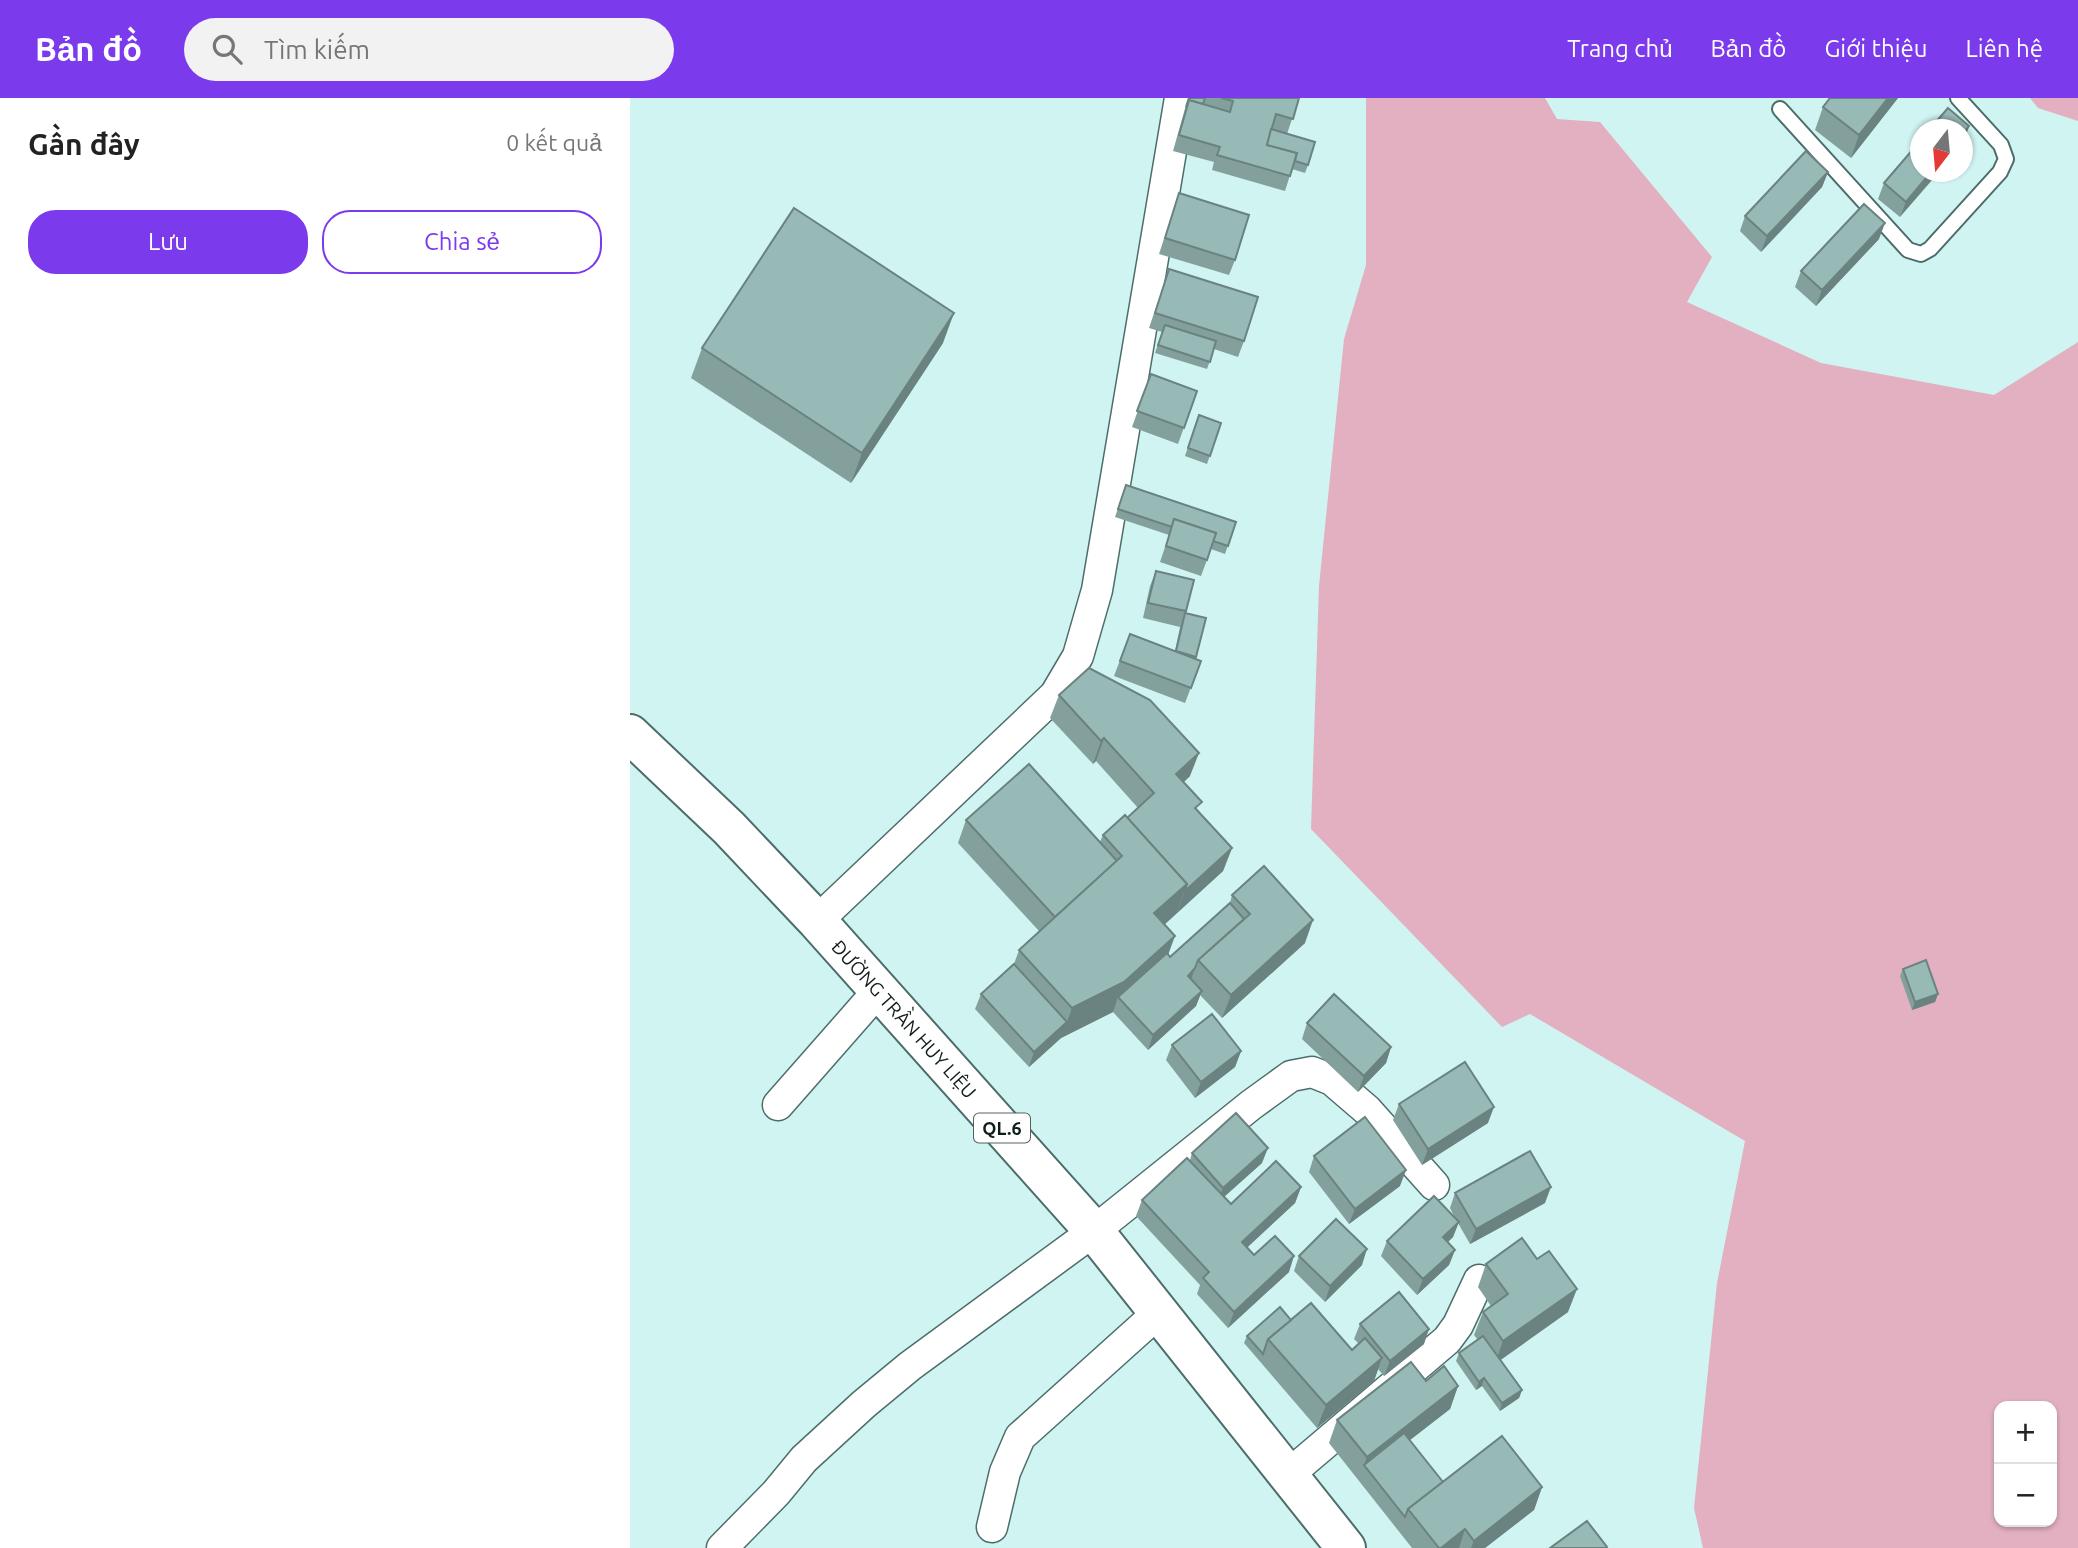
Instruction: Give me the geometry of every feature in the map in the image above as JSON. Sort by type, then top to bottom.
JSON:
[{"type":"highway","name":"ĐƯỜNG TRẦN HUY LIỆU","points":[[630,734],[729,828],[817,921],[1094,1231],[1346,1548]]},
{"type":"street","points":[[817,921],[1055,695],[1078,656],[1097,590],[1180,98]]},
{"type":"street","points":[[778,1105],[879,990]]},
{"type":"street","points":[[722,1548],[776,1493],[804,1459],[864,1404],[911,1366],[1094,1231],[1291,1076],[1312,1072],[1332,1080],[1367,1110],[1434,1185]]},
{"type":"street","points":[[1288,1475],[1447,1340],[1458,1325],[1479,1280]]},
{"type":"street","points":[[992,1527],[1005,1472],[1020,1437],[1158,1313]]},
{"type":"lane","points":[[1780,109],[1908,250],[1921,254],[1930,249],[2000,173],[2006,159],[2001,145],[1958,98]]},
{"type":"shaded area","points":[[1366,98],[1545,98],[1557,119],[1600,122],[1712,257],[1687,302],[1821,363],[1994,395],[2078,342],[2078,1548],[1703,1548],[1694,1508],[1717,1283],[1745,1141],[1530,1014],[1502,1027],[1311,829],[1319,586],[1344,339],[1366,265]]},
{"type":"shaded area","points":[[2030,98],[2078,98],[2078,121],[2038,108]]},
{"type":"building","points":[[1189,98],[1205,98],[1203,104],[1189,100],[1186,107]]},
{"type":"building","points":[[1221,98],[1299,98],[1293,119],[1276,114],[1267,145],[1297,153],[1290,176],[1217,155],[1220,147],[1179,135],[1189,100],[1230,112],[1233,101]]},
{"type":"building","points":[[1830,98],[1888,98],[1859,135],[1823,107]]},
{"type":"building","points":[[1948,108],[1961,119],[1938,119]]},
{"type":"building","points":[[1271,129],[1315,142],[1308,165],[1295,161],[1297,153],[1267,145]]},
{"type":"building","points":[[1806,151],[1828,172],[1767,236],[1745,216]]},
{"type":"building","points":[[1910,153],[1910,182],[1923,182],[1906,202],[1884,183]]},
{"type":"building","points":[[1179,193],[1249,215],[1235,260],[1165,238]]},
{"type":"building","points":[[1864,204],[1885,223],[1822,290],[1801,271]]},
{"type":"building","points":[[794,208],[954,313],[862,453],[702,348]]},
{"type":"building","points":[[1169,269],[1258,297],[1244,341],[1155,313]]},
{"type":"building","points":[[1165,325],[1216,341],[1210,362],[1158,345]]},
{"type":"building","points":[[1151,374],[1197,391],[1184,428],[1137,411]]},
{"type":"building","points":[[1199,415],[1221,423],[1210,456],[1188,448]]},
{"type":"building","points":[[1126,485],[1236,522],[1228,546],[1213,541],[1216,533],[1174,519],[1172,527],[1118,509]]},
{"type":"building","points":[[1174,519],[1216,533],[1207,560],[1166,546]]},
{"type":"building","points":[[1156,571],[1194,580],[1186,611],[1148,603]]},
{"type":"building","points":[[1185,613],[1206,618],[1196,657],[1176,651]]},
{"type":"building","points":[[1130,634],[1201,661],[1191,688],[1120,661]]},
{"type":"building","points":[[1089,668],[1150,700],[1199,753],[1176,774],[1202,802],[1195,808],[1232,848],[1185,891],[1187,884],[1127,818],[1154,793],[1104,738],[1101,741],[1059,695]]},
{"type":"building","points":[[1029,764],[1117,861],[1055,917],[966,820]]},
{"type":"building","points":[[1125,815],[1187,884],[1154,913],[1175,936],[1124,982],[1072,1008],[1019,950],[1122,856],[1103,835]]},
{"type":"building","points":[[1264,866],[1313,920],[1231,995],[1198,960],[1250,914],[1232,895]]},
{"type":"building","points":[[1230,903],[1244,919],[1198,960],[1188,976],[1202,991],[1153,1035],[1118,997],[1167,953],[1170,957]]},
{"type":"building","points":[[1926,960],[1938,994],[1915,1002],[1903,969]]},
{"type":"building","points":[[1014,964],[1067,1022],[1034,1052],[981,994]]},
{"type":"building","points":[[1334,994],[1391,1047],[1364,1076],[1307,1023]]},
{"type":"building","points":[[1212,1014],[1241,1051],[1201,1082],[1172,1045]]},
{"type":"building","points":[[1465,1062],[1494,1107],[1428,1149],[1399,1104]]},
{"type":"building","points":[[1236,1113],[1268,1148],[1223,1188],[1192,1153]]},
{"type":"building","points":[[1365,1117],[1406,1170],[1355,1209],[1314,1156]]},
{"type":"building","points":[[1530,1151],[1551,1187],[1476,1229],[1455,1193]]},
{"type":"building","points":[[1187,1158],[1231,1204],[1276,1161],[1301,1187],[1242,1242],[1254,1255],[1275,1236],[1294,1256],[1234,1312],[1203,1278],[1209,1272],[1142,1200]]},
{"type":"building","points":[[1434,1196],[1459,1222],[1443,1237],[1455,1250],[1423,1279],[1387,1241]]},
{"type":"building","points":[[1336,1219],[1367,1249],[1330,1286],[1299,1256]]},
{"type":"building","points":[[1522,1238],[1537,1259],[1549,1251],[1577,1289],[1503,1341],[1483,1312],[1508,1294],[1486,1264]]},
{"type":"building","points":[[1399,1292],[1429,1329],[1390,1361],[1360,1324]]},
{"type":"building","points":[[1311,1303],[1352,1350],[1365,1338],[1382,1358],[1326,1405],[1268,1339]]},
{"type":"building","points":[[1280,1307],[1291,1320],[1268,1339],[1263,1354],[1247,1336]]},
{"type":"building","points":[[1483,1336],[1522,1390],[1502,1403],[1484,1378],[1479,1382],[1459,1353]]},
{"type":"building","points":[[1411,1362],[1426,1381],[1444,1366],[1458,1386],[1367,1457],[1337,1420]]},
{"type":"building","points":[[1404,1433],[1443,1482],[1408,1509],[1405,1517],[1364,1465]]},
{"type":"building","points":[[1502,1436],[1542,1487],[1474,1541],[1465,1529],[1439,1548],[1408,1509]]},
{"type":"building","points":[[1587,1521],[1606,1548],[1550,1548]]}]
